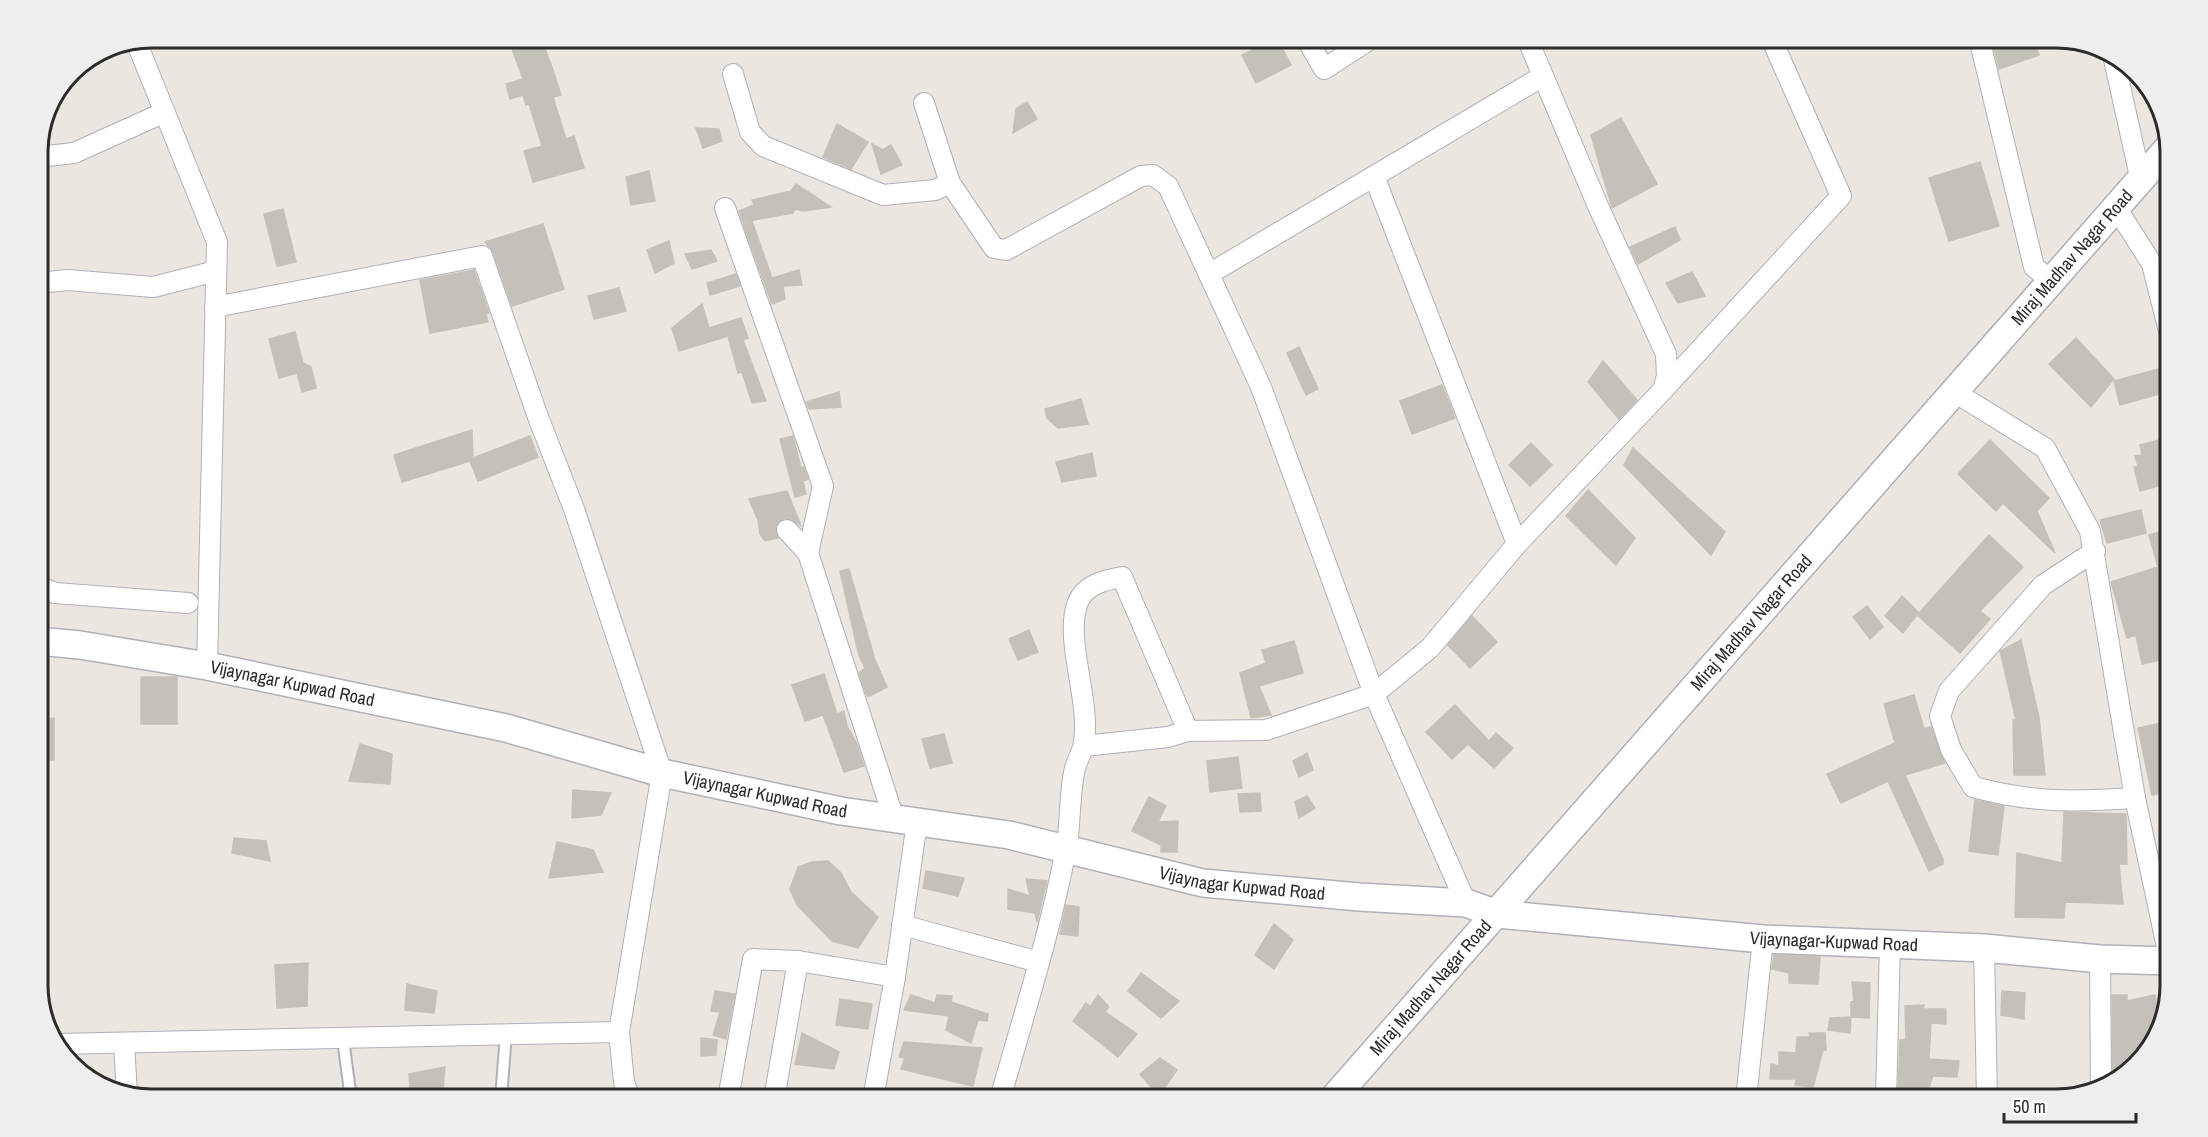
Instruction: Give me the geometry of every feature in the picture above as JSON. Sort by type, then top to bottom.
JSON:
[{"type":"street","points":[[1312,48],[1324,69],[1357,48]]},
{"type":"street","points":[[1531,48],[1598,206],[1666,354],[1667,376],[1663,390]]},
{"type":"street","points":[[1084,746],[1168,737],[1188,731],[1266,730],[1374,694],[1430,648],[1517,544],[1663,390],[1841,196],[1775,48]]},
{"type":"street","points":[[1981,48],[2034,267],[2053,282]]},
{"type":"street","points":[[139,49],[217,242],[207,666]]},
{"type":"street","points":[[2116,67],[2140,181]]},
{"type":"street","points":[[733,74],[750,132],[763,146],[883,195],[934,190],[950,183]]},
{"type":"street","points":[[1209,274],[1543,76]]},
{"type":"street","points":[[924,103],[950,183],[994,248],[1006,250],[1141,176],[1153,175],[1168,186],[1261,387],[1374,694],[1466,903]]},
{"type":"street","points":[[48,156],[74,153],[165,112]]},
{"type":"street","name":"Miraj Madhav Nagar Road","points":[[1344,1089],[2160,158]]},
{"type":"street","points":[[1374,176],[1517,544]]},
{"type":"street","points":[[725,208],[823,486],[808,553]]},
{"type":"street","points":[[2116,208],[2152,264],[2160,295]]},
{"type":"street","points":[[215,307],[482,256],[538,417],[574,509],[662,773],[619,1032],[627,1089]]},
{"type":"street","points":[[48,282],[68,280],[153,287],[216,271]]},
{"type":"street","points":[[1956,393],[2045,448],[2090,531],[2135,798],[2160,914]]},
{"type":"street","points":[[787,530],[808,553],[905,820],[902,925],[875,1089]]},
{"type":"street","points":[[2095,551],[2043,585],[1949,691],[1940,716],[1951,750],[1972,787],[2011,797],[2064,802],[2135,798]]},
{"type":"street","points":[[1003,1089],[1039,962],[1066,849],[1075,768],[1084,746],[1083,695],[1074,633],[1076,605],[1083,591],[1105,580],[1122,576],[1188,731]]},
{"type":"street","points":[[48,590],[55,593],[188,603]]},
{"type":"street","name":"Vijaynagar Kupwad Road","points":[[48,642],[207,666],[506,728],[662,773],[841,811],[1009,835],[1203,883],[1359,897],[1466,903],[1497,914]]},
{"type":"street","name":"Vijaynagar-Kupwad Road","points":[[1497,914],[1763,939],[1984,948],[2160,961]]},
{"type":"street","points":[[902,925],[1039,962]]},
{"type":"street","points":[[1747,1089],[1763,939]]},
{"type":"street","points":[[1886,1089],[1890,944]]},
{"type":"street","points":[[1984,948],[1987,1089]]},
{"type":"street","points":[[2100,958],[2101,1079]]},
{"type":"street","points":[[730,1089],[753,959],[798,961],[895,977]]},
{"type":"street","points":[[776,1089],[798,961]]},
{"type":"street","points":[[67,1044],[619,1032]]},
{"type":"street","points":[[124,1044],[126,1085]]},
{"type":"lane","points":[[502,1089],[507,1033]]},
{"type":"lane","points":[[343,1039],[350,1089]]},
{"type":"building","points":[[512,48],[545,48],[561,95],[553,97],[566,139],[574,136],[584,168],[533,182],[524,151],[542,146],[529,104],[526,105],[523,95],[510,99],[506,84],[523,79]]},
{"type":"building","points":[[1256,48],[1282,48],[1291,65],[1256,83],[1242,55]]},
{"type":"building","points":[[1994,48],[2037,48],[2039,55],[1999,69]]},
{"type":"building","points":[[1027,102],[1037,119],[1013,133],[1016,109]]},
{"type":"building","points":[[1621,118],[1657,184],[1612,208],[1591,135]]},
{"type":"building","points":[[837,124],[868,142],[851,169],[823,157]]},
{"type":"building","points":[[696,128],[719,129],[722,141],[703,148]]},
{"type":"building","points":[[872,144],[883,150],[891,145],[902,165],[881,174]]},
{"type":"building","points":[[1980,162],[1999,226],[1949,241],[1929,178]]},
{"type":"building","points":[[649,171],[655,201],[631,205],[626,177]]},
{"type":"building","points":[[796,184],[831,207],[803,211],[795,209],[793,213],[743,222],[739,211],[754,205],[752,200],[791,191]]},
{"type":"building","points":[[283,209],[296,262],[277,266],[264,214]]},
{"type":"building","points":[[752,221],[772,278],[799,270],[802,285],[783,286],[785,299],[772,304],[743,224]]},
{"type":"building","points":[[543,224],[564,289],[512,306],[493,252],[485,242]]},
{"type":"building","points":[[1675,227],[1680,240],[1638,264],[1630,247]]},
{"type":"building","points":[[669,241],[674,263],[655,273],[647,250]]},
{"type":"building","points":[[711,250],[717,261],[692,269],[685,254]]},
{"type":"building","points":[[474,270],[489,313],[486,314],[488,322],[430,333],[420,280]]},
{"type":"building","points":[[1692,272],[1705,296],[1678,303],[1666,283]]},
{"type":"building","points":[[736,274],[740,286],[710,295],[707,283]]},
{"type":"building","points":[[619,288],[626,311],[594,319],[588,296]]},
{"type":"building","points":[[702,304],[709,328],[741,318],[748,338],[743,340],[766,401],[752,403],[742,372],[738,373],[728,336],[679,351],[672,328]]},
{"type":"building","points":[[295,332],[303,363],[311,367],[316,388],[302,392],[297,373],[279,378],[269,339]]},
{"type":"building","points":[[2076,338],[2114,379],[2091,407],[2049,364]]},
{"type":"building","points":[[1299,347],[1318,389],[1306,395],[1287,353]]},
{"type":"building","points":[[1603,361],[1637,400],[1619,419],[1588,382]]},
{"type":"building","points":[[2160,369],[2160,394],[2120,405],[2114,381]]},
{"type":"building","points":[[1442,385],[1455,418],[1412,434],[1400,401]]},
{"type":"building","points":[[839,392],[841,407],[809,409],[806,402]]},
{"type":"building","points":[[1081,399],[1088,424],[1058,428],[1047,418],[1045,409]]},
{"type":"building","points":[[472,430],[473,458],[530,436],[538,457],[478,481],[470,461],[402,482],[394,455]]},
{"type":"building","points":[[793,436],[801,468],[804,467],[808,479],[803,481],[806,494],[795,497],[780,439]]},
{"type":"building","points":[[1990,440],[2049,498],[2037,511],[2055,553],[2003,503],[1996,511],[1958,474]]},
{"type":"building","points":[[2160,440],[2160,486],[2140,491],[2134,467],[2138,466],[2135,456],[2142,455],[2140,445]]},
{"type":"building","points":[[1531,443],[1552,465],[1530,486],[1509,465]]},
{"type":"building","points":[[1633,448],[1725,532],[1711,555],[1624,465]]},
{"type":"building","points":[[1092,453],[1096,476],[1062,482],[1056,462]]},
{"type":"building","points":[[1588,490],[1635,538],[1616,565],[1566,516]]},
{"type":"building","points":[[787,491],[801,526],[791,519],[784,518],[775,527],[778,538],[765,541],[760,534],[758,520],[749,499]]},
{"type":"building","points":[[2141,510],[2146,533],[2107,543],[2100,520]]},
{"type":"building","points":[[2160,532],[2160,660],[2142,664],[2136,635],[2127,638],[2111,582],[2158,567],[2149,535]]},
{"type":"building","points":[[1989,535],[2023,567],[1980,611],[1990,619],[1960,653],[1917,615],[1903,633],[1885,616],[1902,596],[1919,613]]},
{"type":"building","points":[[849,569],[875,660],[887,687],[870,696],[867,696],[859,673],[865,668],[859,656],[840,571]]},
{"type":"building","points":[[1867,606],[1883,627],[1870,639],[1853,617]]},
{"type":"building","points":[[1472,616],[1497,642],[1470,668],[1448,645]]},
{"type":"building","points":[[1029,630],[1038,652],[1018,660],[1009,639]]},
{"type":"building","points":[[2021,640],[2039,717],[2045,775],[2014,775],[2013,720],[2016,720],[2000,651]]},
{"type":"building","points":[[1294,641],[1303,673],[1259,686],[1271,715],[1251,718],[1240,673],[1266,663],[1262,650]]},
{"type":"building","points":[[824,674],[837,714],[844,711],[847,726],[857,744],[864,766],[844,772],[823,715],[805,721],[792,685]]},
{"type":"building","points":[[141,677],[177,677],[177,724],[141,724]]},
{"type":"building","points":[[1914,695],[1924,729],[1931,727],[1945,763],[1905,775],[1943,859],[1943,864],[1929,871],[1888,781],[1841,803],[1827,774],[1895,743],[1884,704]]},
{"type":"building","points":[[1455,705],[1489,741],[1496,733],[1513,748],[1494,768],[1468,744],[1452,759],[1426,732]]},
{"type":"building","points":[[54,718],[54,760],[48,760],[48,719]]},
{"type":"building","points":[[2160,723],[2160,793],[2152,795],[2138,728]]},
{"type":"building","points":[[944,734],[952,763],[930,768],[922,739]]},
{"type":"building","points":[[360,744],[392,754],[390,784],[349,781]]},
{"type":"building","points":[[1307,753],[1313,770],[1299,777],[1293,761]]},
{"type":"building","points":[[1238,757],[1242,788],[1210,792],[1207,761]]},
{"type":"building","points":[[573,790],[611,793],[601,815],[572,818]]},
{"type":"building","points":[[1260,793],[1261,811],[1240,812],[1238,794]]},
{"type":"building","points":[[1307,796],[1315,808],[1299,818],[1295,802]]},
{"type":"building","points":[[1149,797],[1166,806],[1158,822],[1178,821],[1177,852],[1161,852],[1161,845],[1132,831]]},
{"type":"building","points":[[1975,800],[2004,806],[1998,855],[1969,851]]},
{"type":"building","points":[[2064,812],[2126,814],[2127,864],[2119,864],[2123,904],[2065,902],[2064,918],[2015,917],[2017,853],[2062,863]]},
{"type":"building","points":[[234,838],[266,841],[270,861],[232,853]]},
{"type":"building","points":[[557,842],[593,850],[603,872],[549,878]]},
{"type":"building","points":[[828,861],[841,873],[851,892],[878,917],[858,948],[832,941],[797,905],[790,889],[798,867],[812,862]]},
{"type":"building","points":[[926,871],[964,878],[958,896],[923,888]]},
{"type":"building","points":[[1026,879],[1047,881],[1037,922],[1035,913],[1008,909],[1008,889],[1030,896]]},
{"type":"building","points":[[1066,905],[1079,907],[1078,936],[1060,934]]},
{"type":"building","points":[[1274,924],[1293,940],[1274,969],[1255,955]]},
{"type":"building","points":[[1774,955],[1820,957],[1818,984],[1789,983],[1789,973],[1772,969]]},
{"type":"building","points":[[308,963],[307,1006],[277,1008],[275,965]]},
{"type":"building","points":[[1141,973],[1179,1001],[1161,1018],[1128,991]]},
{"type":"building","points":[[1852,982],[1870,983],[1869,1018],[1851,1017],[1851,1002],[1854,1001]]},
{"type":"building","points":[[407,984],[437,991],[434,1013],[405,1010]]},
{"type":"building","points":[[715,991],[735,994],[726,1039],[713,1035],[720,1012],[711,1011]]},
{"type":"building","points":[[2002,991],[2025,993],[2024,1019],[2001,1015]]},
{"type":"building","points":[[911,995],[935,1003],[937,995],[952,996],[951,1002],[988,1014],[987,1021],[978,1020],[971,1043],[946,1030],[949,1016],[904,1010]]},
{"type":"building","points":[[1098,995],[1109,1007],[1105,1012],[1137,1034],[1118,1057],[1073,1021],[1086,1003],[1090,1007]]},
{"type":"building","points":[[2112,995],[2127,995],[2127,1001],[2155,995],[2157,1008],[2149,1031],[2130,1059],[2113,1071]]},
{"type":"building","points":[[840,999],[872,1004],[868,1029],[836,1025]]},
{"type":"building","points":[[1924,1005],[1923,1009],[1946,1009],[1946,1024],[1931,1023],[1929,1059],[1959,1061],[1957,1077],[1933,1076],[1928,1089],[1898,1089],[1900,1040],[1906,1040],[1905,1006]]},
{"type":"building","points":[[1851,1017],[1850,1033],[1828,1030],[1830,1018]]},
{"type":"building","points":[[802,1033],[839,1052],[834,1069],[795,1064]]},
{"type":"building","points":[[1809,1033],[1825,1033],[1826,1050],[1823,1050],[1813,1087],[1795,1085],[1796,1079],[1770,1079],[1771,1064],[1779,1066],[1779,1052],[1796,1053],[1797,1037],[1810,1037]]},
{"type":"building","points":[[701,1038],[717,1040],[716,1055],[701,1056]]},
{"type":"building","points":[[904,1042],[982,1048],[973,1086],[901,1069],[905,1058],[899,1057]]},
{"type":"building","points":[[1160,1058],[1177,1070],[1164,1089],[1153,1089],[1140,1074]]},
{"type":"building","points":[[445,1067],[443,1089],[410,1089],[409,1074]]}]
